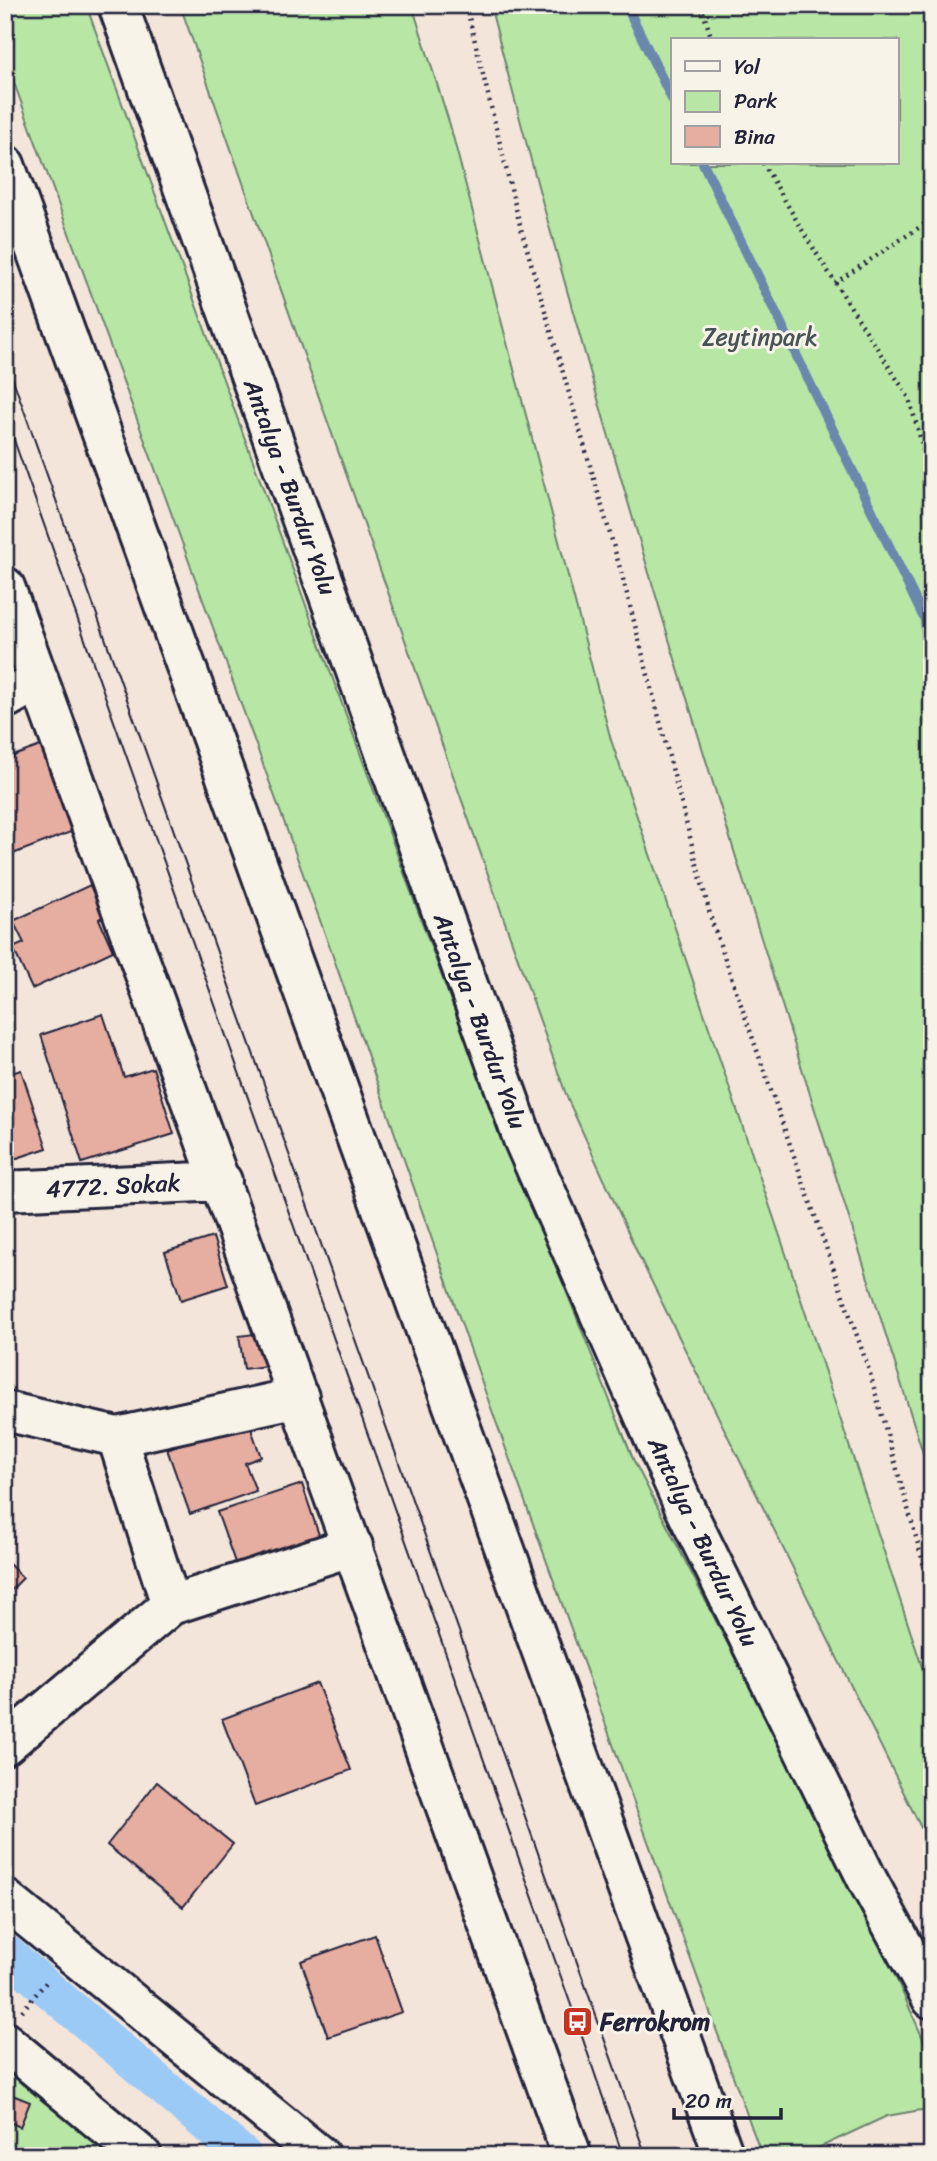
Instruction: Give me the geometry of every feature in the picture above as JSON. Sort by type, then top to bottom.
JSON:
[{"type":"main road","name":"Antalya - Burdur Yolu","points":[[118,5],[523,1139],[683,1504],[867,1879],[932,1999]]},
{"type":"main road","points":[[5,164],[724,2156]]},
{"type":"main road","points":[[5,587],[222,1181],[572,2156]]},
{"type":"main road","points":[[5,699],[39,680]]},
{"type":"main road","name":"4772. Sokak","points":[[5,1191],[222,1181]]},
{"type":"main road","points":[[5,1411],[117,1437],[299,1397]]},
{"type":"main road","points":[[117,1437],[171,1605]]},
{"type":"main road","points":[[5,1745],[171,1605],[353,1546]]},
{"type":"main road","points":[[5,1899],[320,2156]]},
{"type":"main road","points":[[5,2042],[142,2156]]},
{"type":"path","points":[[466,5],[520,225],[622,575],[712,922],[869,1370],[932,1594]]},
{"type":"path","points":[[701,5],[711,38]]},
{"type":"path","points":[[764,164],[835,283],[909,398],[932,480]]},
{"type":"path","points":[[835,283],[932,219]]},
{"type":"path","points":[[35,1996],[54,1974]]},
{"type":"green space","points":[[5,5],[86,5],[456,1015],[634,1461],[878,1937],[932,2059],[932,2112],[921,2110],[887,2116],[801,2156],[762,2156],[486,1394],[329,945],[5,58]]},
{"type":"green space","points":[[180,5],[412,5],[450,125],[611,740],[784,1248],[932,1697],[932,1850],[638,1254],[568,1100]]},
{"type":"green space","name":"Zeytinpark","points":[[490,5],[932,5],[932,1482],[702,746],[592,377]]},
{"type":"green space","points":[[5,2070],[110,2156],[5,2156]]},
{"type":"building","points":[[43,745],[76,830],[5,857],[5,759]]},
{"type":"building","points":[[90,885],[104,916],[99,919],[113,951],[32,989],[13,948],[24,943],[13,921]]},
{"type":"building","points":[[103,1014],[124,1077],[153,1068],[174,1134],[82,1163],[41,1035]]},
{"type":"building","points":[[21,1070],[47,1148],[5,1162],[5,1075]]},
{"type":"building","points":[[213,1237],[228,1285],[181,1300],[165,1252]]},
{"type":"building","points":[[261,1333],[266,1366],[244,1369],[239,1336]]},
{"type":"building","points":[[248,1420],[261,1457],[245,1463],[256,1491],[190,1514],[167,1449]]},
{"type":"building","points":[[302,1484],[321,1541],[237,1568],[217,1512]]},
{"type":"building","points":[[5,1560],[23,1578],[5,1596]]},
{"type":"building","points":[[317,1683],[351,1770],[255,1806],[222,1719]]},
{"type":"building","points":[[157,1782],[233,1844],[183,1907],[107,1845]]},
{"type":"building","points":[[375,1935],[402,2012],[328,2037],[301,1961]]},
{"type":"building","points":[[5,2092],[30,2102],[20,2127],[5,2120]]},
{"type":"waterway","points":[[626,5],[671,97]]},
{"type":"waterway","points":[[703,164],[925,620],[932,703]]},
{"type":"waterway","points":[[5,1952],[244,2156]]},
{"type":"tram line","points":[[5,357],[646,2156]]},
{"type":"tram line","points":[[5,415],[623,2156]]},
{"type":"place","name":"Ferrokrom","points":[[577,2022]]}]
